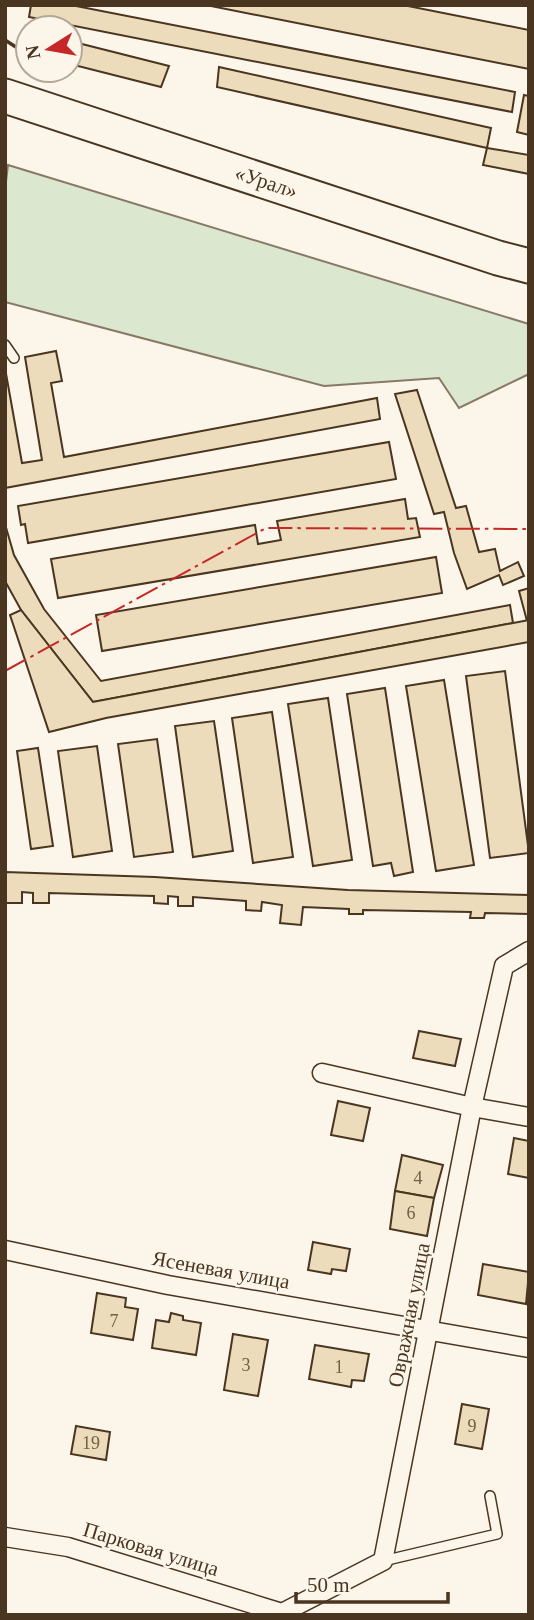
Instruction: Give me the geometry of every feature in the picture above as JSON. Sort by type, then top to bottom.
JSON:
[{"type":"highway","name":"«Урал»","points":[[5,96],[529,267]]},
{"type":"street","name":"Овражная улица","points":[[383,1561],[472,1107],[504,966],[529,951]]},
{"type":"street","points":[[322,1073],[529,1117]]},
{"type":"street","name":"Ясеневая улица","points":[[5,1250],[168,1285],[529,1348]]},
{"type":"street","name":"Парковая улица","points":[[5,1537],[68,1547],[282,1614]]},
{"type":"street","points":[[282,1614],[383,1561]]},
{"type":"lane","points":[[5,345],[14,358]]},
{"type":"lane","points":[[383,1561],[497,1534],[490,1496]]},
{"type":"green space","points":[[8,165],[529,324],[529,374],[459,408],[439,378],[324,386],[5,302],[5,190]]},
{"type":"building","points":[[31,5],[71,5],[515,92],[512,112],[84,28],[84,14],[30,14]]},
{"type":"building","points":[[206,5],[403,5],[529,30],[529,69]]},
{"type":"building","points":[[84,45],[169,66],[161,87],[84,68]]},
{"type":"building","points":[[219,67],[491,128],[487,148],[217,87]]},
{"type":"building","points":[[524,95],[529,96],[529,135],[517,132]]},
{"type":"building","points":[[487,148],[529,155],[529,174],[483,165]]},
{"type":"building","points":[[56,351],[62,381],[51,383],[64,457],[377,398],[380,419],[5,488],[5,368],[22,463],[42,460],[25,357]]},
{"type":"building","points":[[417,390],[456,508],[466,506],[479,552],[495,549],[500,571],[518,562],[524,576],[503,585],[499,575],[467,589],[454,553],[444,512],[434,514],[395,394]]},
{"type":"building","points":[[389,442],[396,479],[28,543],[25,524],[21,525],[18,506]]},
{"type":"building","points":[[405,499],[408,519],[416,518],[420,537],[58,598],[51,559],[255,525],[258,544],[281,540],[277,521]]},
{"type":"building","points":[[5,524],[14,555],[44,609],[101,681],[510,605],[513,623],[93,702],[21,610],[5,581]]},
{"type":"building","points":[[436,557],[442,593],[102,651],[96,615]]},
{"type":"building","points":[[529,588],[529,620],[527,621],[519,591]]},
{"type":"building","points":[[21,610],[93,702],[529,620],[529,642],[106,718],[49,732],[10,615]]},
{"type":"building","points":[[505,671],[529,853],[490,858],[466,676]]},
{"type":"building","points":[[444,680],[474,865],[436,871],[406,686]]},
{"type":"building","points":[[385,688],[413,872],[394,876],[391,863],[373,866],[347,694]]},
{"type":"building","points":[[328,698],[352,860],[313,866],[288,704]]},
{"type":"building","points":[[272,712],[293,857],[253,863],[232,718]]},
{"type":"building","points":[[214,721],[233,851],[193,857],[175,726]]},
{"type":"building","points":[[157,739],[173,852],[134,857],[118,744]]},
{"type":"building","points":[[97,746],[112,851],[73,857],[58,751]]},
{"type":"building","points":[[38,748],[53,846],[31,849],[17,751]]},
{"type":"building","points":[[5,872],[155,877],[348,890],[529,895],[529,914],[485,913],[484,918],[470,918],[471,912],[363,910],[363,914],[349,914],[349,909],[303,907],[301,925],[280,923],[282,905],[262,902],[261,911],[246,910],[246,901],[193,897],[193,906],[178,906],[178,897],[168,896],[168,904],[154,903],[154,896],[49,893],[49,903],[33,903],[33,893],[22,892],[22,903],[5,903]]},
{"type":"building","points":[[419,1031],[461,1039],[455,1066],[413,1058]]},
{"type":"building","points":[[338,1101],[370,1108],[363,1141],[331,1135]]},
{"type":"building","points":[[514,1138],[529,1141],[529,1178],[508,1174]]},
{"type":"building","points":[[402,1155],[443,1165],[434,1198],[395,1191]]},
{"type":"building","points":[[395,1191],[434,1198],[427,1236],[390,1229]]},
{"type":"building","points":[[313,1242],[350,1249],[346,1271],[332,1269],[331,1274],[308,1270]]},
{"type":"building","points":[[483,1264],[529,1272],[526,1304],[478,1295]]},
{"type":"building","points":[[97,1293],[126,1298],[125,1307],[138,1309],[133,1340],[91,1333]]},
{"type":"building","points":[[171,1313],[183,1316],[183,1320],[201,1323],[196,1355],[152,1348],[156,1320],[169,1322]]},
{"type":"building","points":[[233,1334],[268,1340],[258,1396],[224,1390]]},
{"type":"building","points":[[315,1345],[369,1354],[364,1381],[352,1380],[351,1387],[309,1379]]},
{"type":"building","points":[[462,1404],[489,1409],[482,1449],[455,1444]]},
{"type":"building","points":[[76,1426],[110,1432],[106,1460],[71,1454]]},
{"type":"wall","points":[[5,40],[14,46]]},
{"type":"power","points":[[5,671],[266,528],[529,529]]}]
